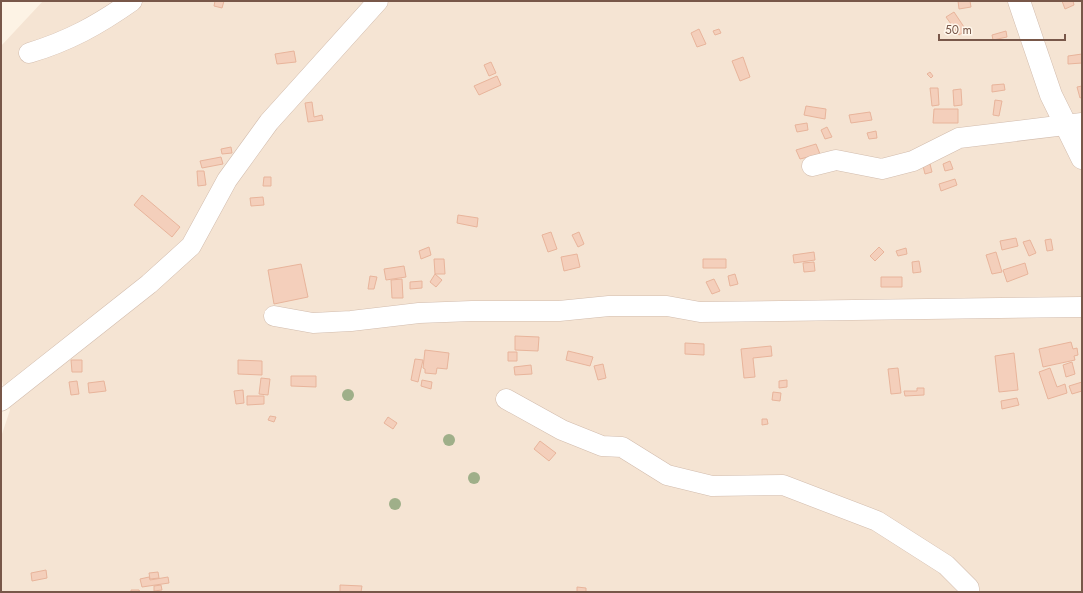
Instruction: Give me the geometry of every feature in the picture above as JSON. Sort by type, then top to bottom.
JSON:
[{"type":"street","points":[[29,53],[60,44],[102,22],[132,1]]},
{"type":"street","points":[[1,401],[149,284],[191,246],[227,180],[269,122],[378,1]]},
{"type":"street","points":[[1019,1],[1051,95],[1074,123],[1082,158]]},
{"type":"street","points":[[812,166],[836,160],[882,169],[913,161],[959,138],[1074,123]]},
{"type":"street","points":[[274,316],[313,323],[351,321],[420,313],[472,311],[559,311],[609,306],[667,306],[700,312],[1082,307]]},
{"type":"street","points":[[506,399],[562,430],[602,446],[622,447],[667,475],[712,486],[783,485],[877,521],[946,565],[968,588],[969,592]]},
{"type":"shaded area","points":[[43,1],[1082,1],[1082,592],[1,592],[1,437],[10,410],[1,377],[1,46]]},
{"type":"building","points":[[215,1],[224,1],[222,8],[214,6]]},
{"type":"building","points":[[958,1],[970,1],[971,7],[959,9]]},
{"type":"building","points":[[1062,1],[1073,1],[1074,5],[1065,9]]},
{"type":"building","points":[[954,12],[966,30],[959,35],[946,17]]},
{"type":"building","points":[[699,29],[706,44],[697,47],[691,33]]},
{"type":"building","points":[[719,29],[721,33],[715,35],[713,31]]},
{"type":"building","points":[[1006,31],[1007,37],[993,40],[992,35]]},
{"type":"building","points":[[294,51],[296,62],[277,64],[275,54]]},
{"type":"building","points":[[1082,54],[1082,63],[1068,64],[1068,56]]},
{"type":"building","points":[[743,57],[750,77],[740,81],[732,61]]},
{"type":"building","points":[[491,62],[496,73],[489,76],[484,65]]},
{"type":"building","points":[[930,72],[933,76],[931,78],[927,74]]},
{"type":"building","points":[[497,76],[501,85],[479,95],[474,86]]},
{"type":"building","points":[[1004,84],[1005,90],[992,92],[992,85]]},
{"type":"building","points":[[1082,86],[1082,97],[1080,98],[1077,87]]},
{"type":"building","points":[[930,88],[938,88],[939,105],[932,106]]},
{"type":"building","points":[[961,89],[962,105],[954,106],[953,90]]},
{"type":"building","points":[[995,100],[1002,101],[999,116],[993,115]]},
{"type":"building","points":[[312,102],[314,117],[322,115],[323,120],[308,122],[305,103]]},
{"type":"building","points":[[806,106],[826,109],[825,119],[804,115]]},
{"type":"building","points":[[934,109],[958,109],[958,123],[933,123]]},
{"type":"building","points":[[870,112],[872,120],[851,123],[849,115]]},
{"type":"building","points":[[807,123],[808,130],[797,132],[795,125]]},
{"type":"building","points":[[827,127],[832,137],[825,139],[821,130]]},
{"type":"building","points":[[876,131],[877,138],[869,139],[867,133]]},
{"type":"building","points":[[816,144],[820,154],[800,159],[796,150]]},
{"type":"building","points":[[231,147],[232,153],[222,154],[221,149]]},
{"type":"building","points":[[221,157],[223,164],[202,168],[200,161]]},
{"type":"building","points":[[950,161],[953,169],[945,171],[943,164]]},
{"type":"building","points":[[930,164],[932,172],[925,174],[923,166]]},
{"type":"building","points":[[197,171],[204,171],[206,185],[198,186]]},
{"type":"building","points":[[264,177],[271,177],[271,186],[263,186]]},
{"type":"building","points":[[955,179],[957,185],[941,191],[939,184]]},
{"type":"building","points":[[142,195],[180,227],[172,237],[134,205]]},
{"type":"building","points":[[263,197],[264,205],[251,206],[250,198]]},
{"type":"building","points":[[458,215],[478,218],[477,227],[457,223]]},
{"type":"building","points":[[551,232],[557,249],[548,252],[542,235]]},
{"type":"building","points":[[579,232],[584,244],[578,247],[572,235]]},
{"type":"building","points":[[1016,238],[1018,246],[1002,250],[1000,241]]},
{"type":"building","points":[[1051,239],[1053,250],[1047,251],[1045,240]]},
{"type":"building","points":[[1030,240],[1036,253],[1029,256],[1023,242]]},
{"type":"building","points":[[429,247],[431,255],[421,259],[419,251]]},
{"type":"building","points":[[879,247],[884,252],[875,261],[870,256]]},
{"type":"building","points":[[906,248],[907,254],[898,256],[896,251]]},
{"type":"building","points":[[814,252],[815,260],[794,263],[793,255]]},
{"type":"building","points":[[996,252],[1002,272],[992,274],[986,255]]},
{"type":"building","points":[[577,254],[580,267],[564,271],[561,257]]},
{"type":"building","points":[[434,259],[444,259],[445,274],[435,274]]},
{"type":"building","points":[[703,259],[726,259],[726,268],[703,268]]},
{"type":"building","points":[[919,261],[921,272],[913,273],[912,262]]},
{"type":"building","points":[[814,262],[815,271],[804,272],[803,263]]},
{"type":"building","points":[[1025,263],[1028,274],[1007,282],[1003,270]]},
{"type":"building","points":[[301,264],[308,297],[274,304],[268,270]]},
{"type":"building","points":[[404,266],[406,277],[386,280],[384,269]]},
{"type":"building","points":[[435,274],[442,280],[436,287],[430,282]]},
{"type":"building","points":[[735,274],[738,284],[730,286],[728,276]]},
{"type":"building","points":[[370,276],[377,277],[374,289],[368,289]]},
{"type":"building","points":[[881,277],[902,277],[902,287],[881,287]]},
{"type":"building","points":[[402,279],[403,298],[392,298],[391,280]]},
{"type":"building","points":[[714,279],[720,291],[712,294],[706,282]]},
{"type":"building","points":[[422,281],[422,288],[410,289],[410,282]]},
{"type":"building","points":[[515,336],[539,337],[538,351],[515,350]]},
{"type":"building","points":[[1071,342],[1073,349],[1077,348],[1078,355],[1074,356],[1075,360],[1043,367],[1039,349]]},
{"type":"building","points":[[685,343],[704,344],[704,355],[685,354]]},
{"type":"building","points":[[771,346],[772,356],[753,358],[755,377],[744,378],[741,349]]},
{"type":"building","points":[[425,350],[449,353],[447,369],[437,368],[436,374],[425,373],[425,369],[423,368]]},
{"type":"building","points":[[568,351],[593,357],[590,366],[566,360]]},
{"type":"building","points":[[508,352],[517,352],[517,361],[508,361]]},
{"type":"building","points":[[1014,353],[1018,390],[999,392],[995,356]]},
{"type":"building","points":[[415,359],[423,360],[418,382],[411,380]]},
{"type":"building","points":[[71,360],[82,360],[82,372],[72,372]]},
{"type":"building","points":[[238,360],[262,361],[262,375],[238,374]]},
{"type":"building","points":[[1072,362],[1075,374],[1066,377],[1063,365]]},
{"type":"building","points":[[603,364],[606,378],[598,380],[594,366]]},
{"type":"building","points":[[531,365],[532,374],[515,375],[514,367]]},
{"type":"building","points":[[898,368],[901,393],[891,394],[888,369]]},
{"type":"building","points":[[1050,368],[1057,387],[1065,384],[1067,393],[1048,399],[1039,372]]},
{"type":"building","points":[[291,376],[316,376],[316,387],[291,386]]},
{"type":"building","points":[[261,378],[270,379],[268,395],[259,394]]},
{"type":"building","points":[[422,380],[432,382],[431,389],[421,386]]},
{"type":"building","points":[[787,380],[787,387],[779,388],[779,381]]},
{"type":"building","points":[[77,381],[79,394],[71,395],[69,382]]},
{"type":"building","points":[[104,381],[106,391],[89,393],[88,383]]},
{"type":"building","points":[[1082,382],[1082,391],[1072,394],[1069,386]]},
{"type":"building","points":[[917,388],[924,388],[924,395],[905,396],[904,391],[917,391]]},
{"type":"building","points":[[243,390],[244,403],[236,404],[234,391]]},
{"type":"building","points":[[773,392],[781,393],[780,401],[772,400]]},
{"type":"building","points":[[247,396],[264,396],[264,404],[247,405]]},
{"type":"building","points":[[1017,398],[1019,405],[1002,409],[1001,401]]},
{"type":"building","points":[[270,416],[276,417],[274,422],[268,420]]},
{"type":"building","points":[[388,417],[397,423],[393,429],[384,423]]},
{"type":"building","points":[[762,419],[767,419],[768,424],[762,425]]},
{"type":"building","points":[[540,441],[556,453],[549,461],[534,449]]},
{"type":"building","points":[[46,570],[47,578],[32,581],[31,573]]},
{"type":"building","points":[[158,572],[159,578],[150,579],[149,573]]},
{"type":"building","points":[[149,577],[150,580],[168,577],[169,583],[142,587],[140,579]]},
{"type":"building","points":[[161,585],[162,590],[154,591],[154,586]]},
{"type":"building","points":[[340,585],[362,586],[361,592],[340,592]]},
{"type":"building","points":[[577,587],[586,588],[586,592],[577,592]]},
{"type":"building","points":[[131,590],[139,590],[140,592],[131,592]]}]
